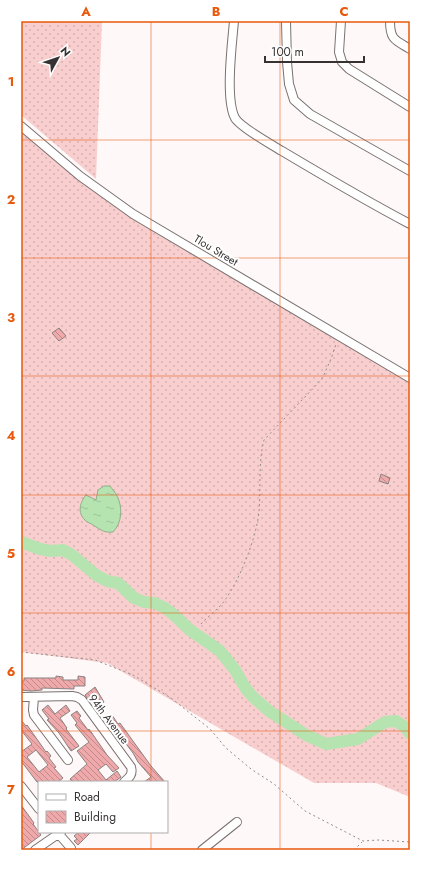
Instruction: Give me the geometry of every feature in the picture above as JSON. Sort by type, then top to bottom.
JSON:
[{"type":"street","points":[[234,21],[230,73],[231,108],[236,120],[260,138],[359,197],[410,224]]},
{"type":"street","points":[[286,21],[289,84],[294,100],[310,114],[410,171]]},
{"type":"street","points":[[341,21],[339,52],[342,62],[349,69],[410,107]]},
{"type":"street","points":[[390,21],[390,32],[395,40],[410,49]]},
{"type":"street","name":"Tlou Street","points":[[21,126],[80,176],[133,214],[410,378]]},
{"type":"street","name":"94th Avenue","points":[[21,697],[72,696],[82,700],[130,767],[132,771],[131,775],[125,781]]},
{"type":"street","points":[[34,697],[34,715],[68,760]]},
{"type":"street","points":[[21,786],[38,808]]},
{"type":"street","points":[[202,850],[237,822]]},
{"type":"street","points":[[34,850],[59,833],[71,848]]},
{"type":"path","points":[[201,624],[224,601],[241,572],[252,542],[258,514],[261,453],[264,440],[322,379],[339,336]]},
{"type":"path","points":[[21,652],[95,660],[133,675],[171,698],[210,729],[231,752],[251,769],[274,784],[305,811],[363,841],[378,840],[410,842]]},
{"type":"path","points":[[354,850],[363,841]]},
{"type":"shaded area","points":[[21,21],[102,21],[96,179],[21,115]]},
{"type":"shaded area","points":[[21,128],[129,214],[410,382],[410,797],[376,783],[314,783],[107,663],[21,652]]},
{"type":"water","points":[[104,486],[110,486],[119,500],[121,510],[120,520],[113,532],[103,531],[87,522],[82,517],[80,511],[82,501],[86,495],[96,500],[98,490]]},
{"type":"building","points":[[59,328],[66,336],[59,341],[52,333]]},
{"type":"building","points":[[381,474],[390,478],[388,484],[379,481]]},
{"type":"building","points":[[56,676],[63,677],[63,680],[78,680],[78,676],[85,677],[85,686],[74,686],[74,689],[42,688],[42,690],[21,690],[21,681],[24,681],[24,678],[56,678]]},
{"type":"building","points":[[95,687],[104,702],[98,706],[91,697],[88,699],[85,695]]},
{"type":"building","points":[[48,705],[55,714],[66,705],[70,711],[60,718],[67,728],[66,729],[79,746],[71,751],[59,733],[47,720],[49,719],[42,710]]},
{"type":"building","points":[[77,711],[81,716],[79,718],[88,730],[89,729],[107,755],[119,768],[113,772],[106,764],[98,770],[106,780],[117,771],[121,777],[115,781],[71,781],[70,779],[87,764],[77,751],[89,742],[75,725],[77,723],[71,715]]},
{"type":"building","points":[[112,715],[118,724],[120,723],[151,766],[164,781],[145,781],[151,777],[138,762],[111,724],[110,726],[106,720]]},
{"type":"building","points":[[21,720],[26,726],[27,725],[46,752],[47,751],[51,756],[49,758],[56,767],[54,768],[63,778],[59,781],[37,782],[21,761],[21,752],[32,744],[21,730]],"holes":[[[36,750],[48,765],[39,772],[27,757]]]},
{"type":"building","points":[[21,805],[34,823],[33,824],[38,833],[41,835],[21,850]]},
{"type":"building","points":[[78,833],[90,833],[78,845],[74,841],[77,839],[74,836]]},
{"type":"waterway","points":[[21,542],[40,549],[51,551],[63,550],[72,555],[96,575],[107,581],[118,583],[134,598],[144,602],[155,603],[165,608],[190,630],[220,651],[253,697],[269,711],[306,735],[326,744],[358,739],[385,722],[396,721],[405,727],[410,734]]}]
